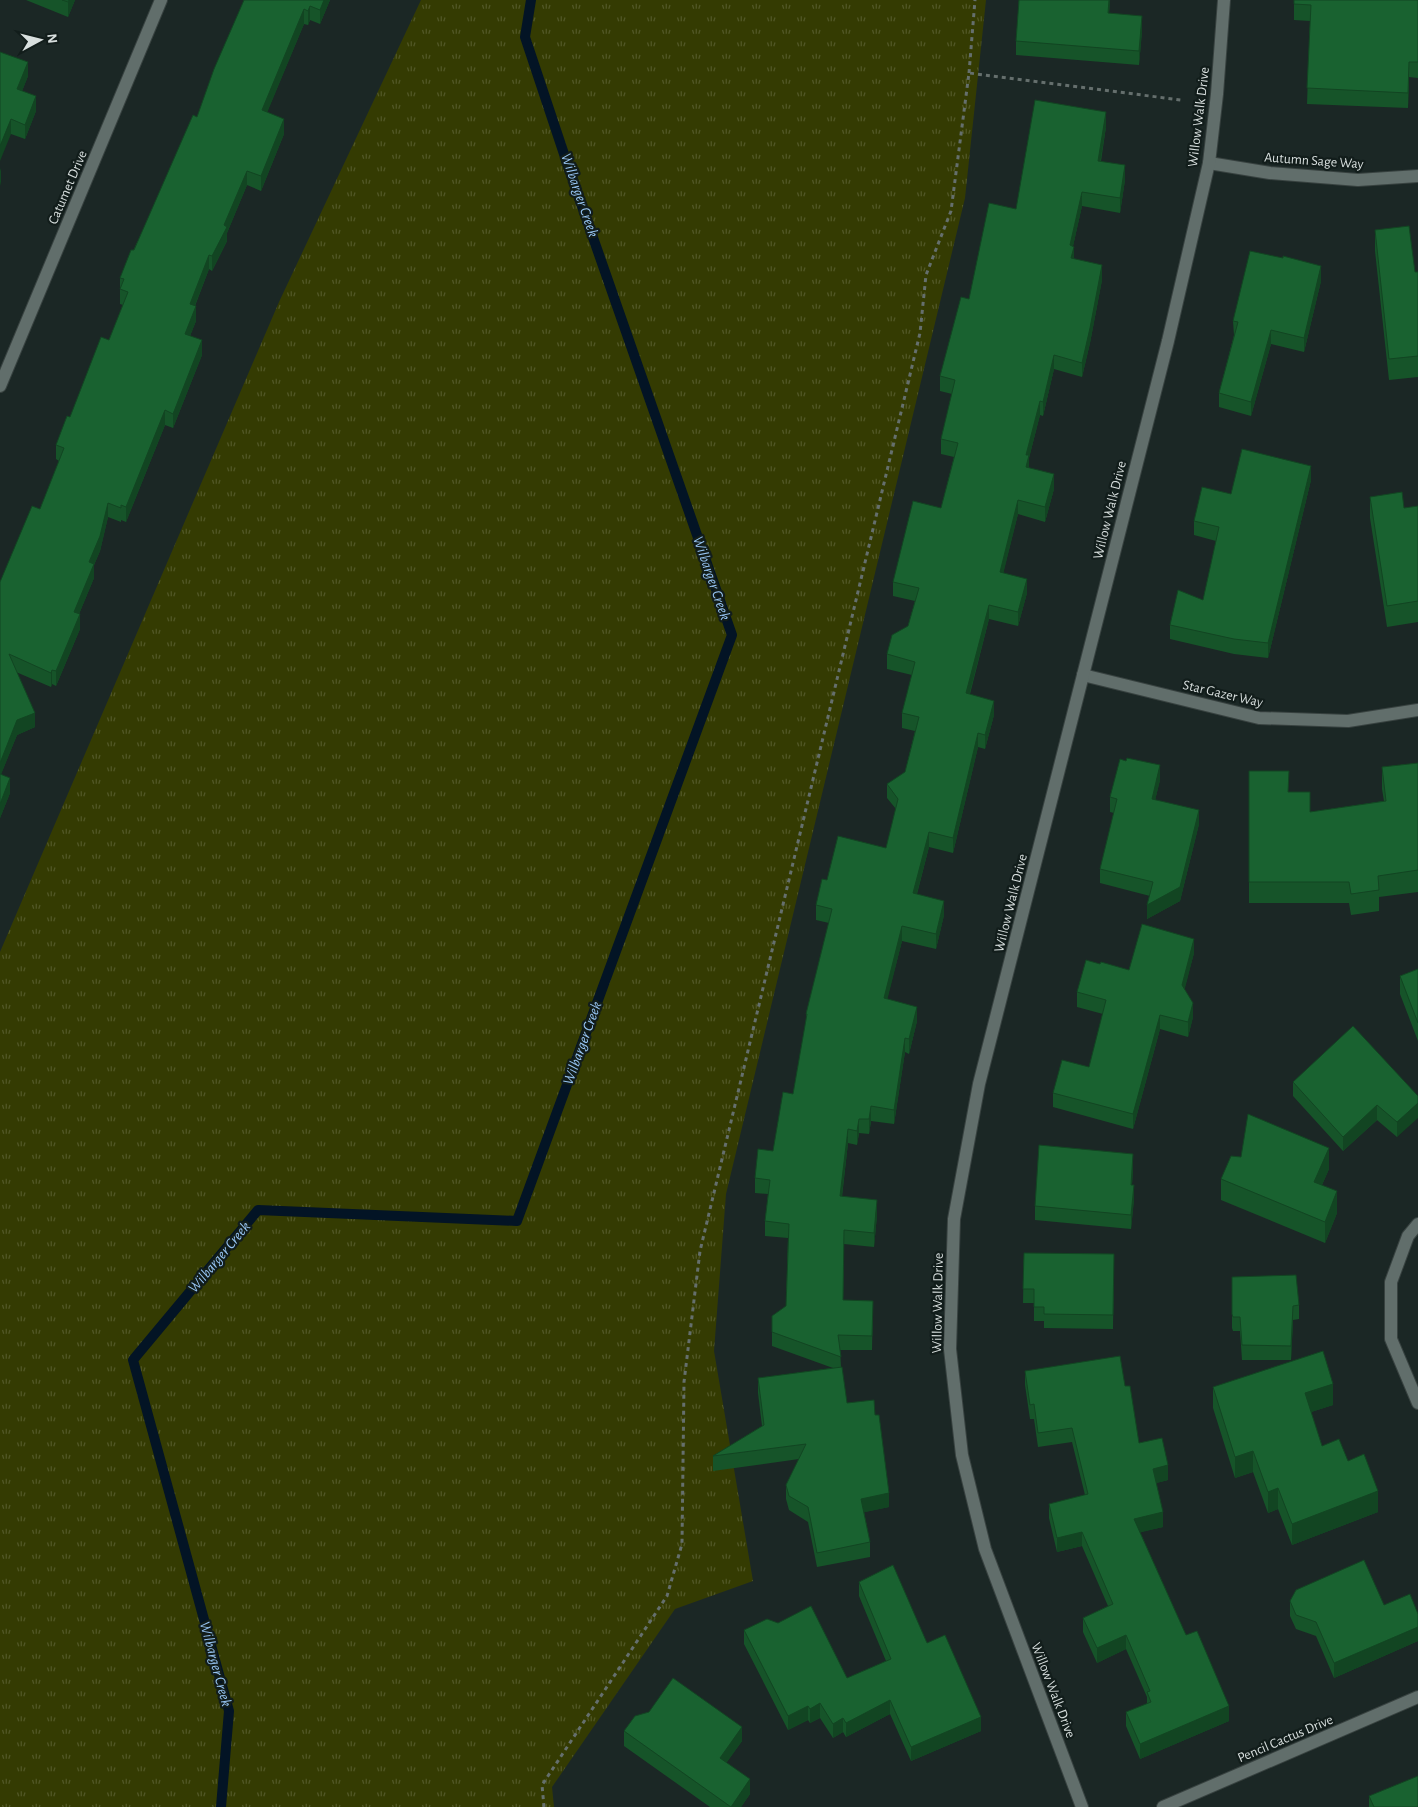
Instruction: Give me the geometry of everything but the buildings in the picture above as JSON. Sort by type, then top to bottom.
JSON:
[{"type":"street","name":"Catumet Drive","points":[[0,386],[161,0]]},
{"type":"street","name":"Willow Walk Drive","points":[[1082,1807],[985,1549],[962,1455],[950,1349],[954,1219],[979,1084],[1168,341],[1209,163],[1217,94],[1224,0]]},
{"type":"street","name":"Autumn Sage Way","points":[[1209,163],[1270,173],[1358,180],[1418,176]]},
{"type":"street","name":"Star Gazer Way","points":[[1083,675],[1259,718],[1348,722],[1418,710]]},
{"type":"street","points":[[1418,1224],[1408,1236],[1391,1282],[1391,1339],[1418,1403]]},
{"type":"street","name":"Pencil Cactus Drive","points":[[1163,1807],[1418,1697]]},
{"type":"path","points":[[544,1807],[542,1784],[667,1596],[682,1544],[684,1382],[700,1251],[920,333],[926,276],[951,211],[969,73],[974,0]]},
{"type":"path","points":[[969,73],[1181,100]]},
{"type":"green space","points":[[421,0],[986,0],[965,198],[726,1194],[714,1351],[753,1581],[675,1609],[552,1787],[554,1807],[0,1807],[0,952],[279,302]]},
{"type":"waterway","name":"Wilbarger Creek","points":[[221,1807],[229,1711],[133,1360],[258,1210],[517,1221],[732,635],[568,166],[525,37],[531,0]]}]
